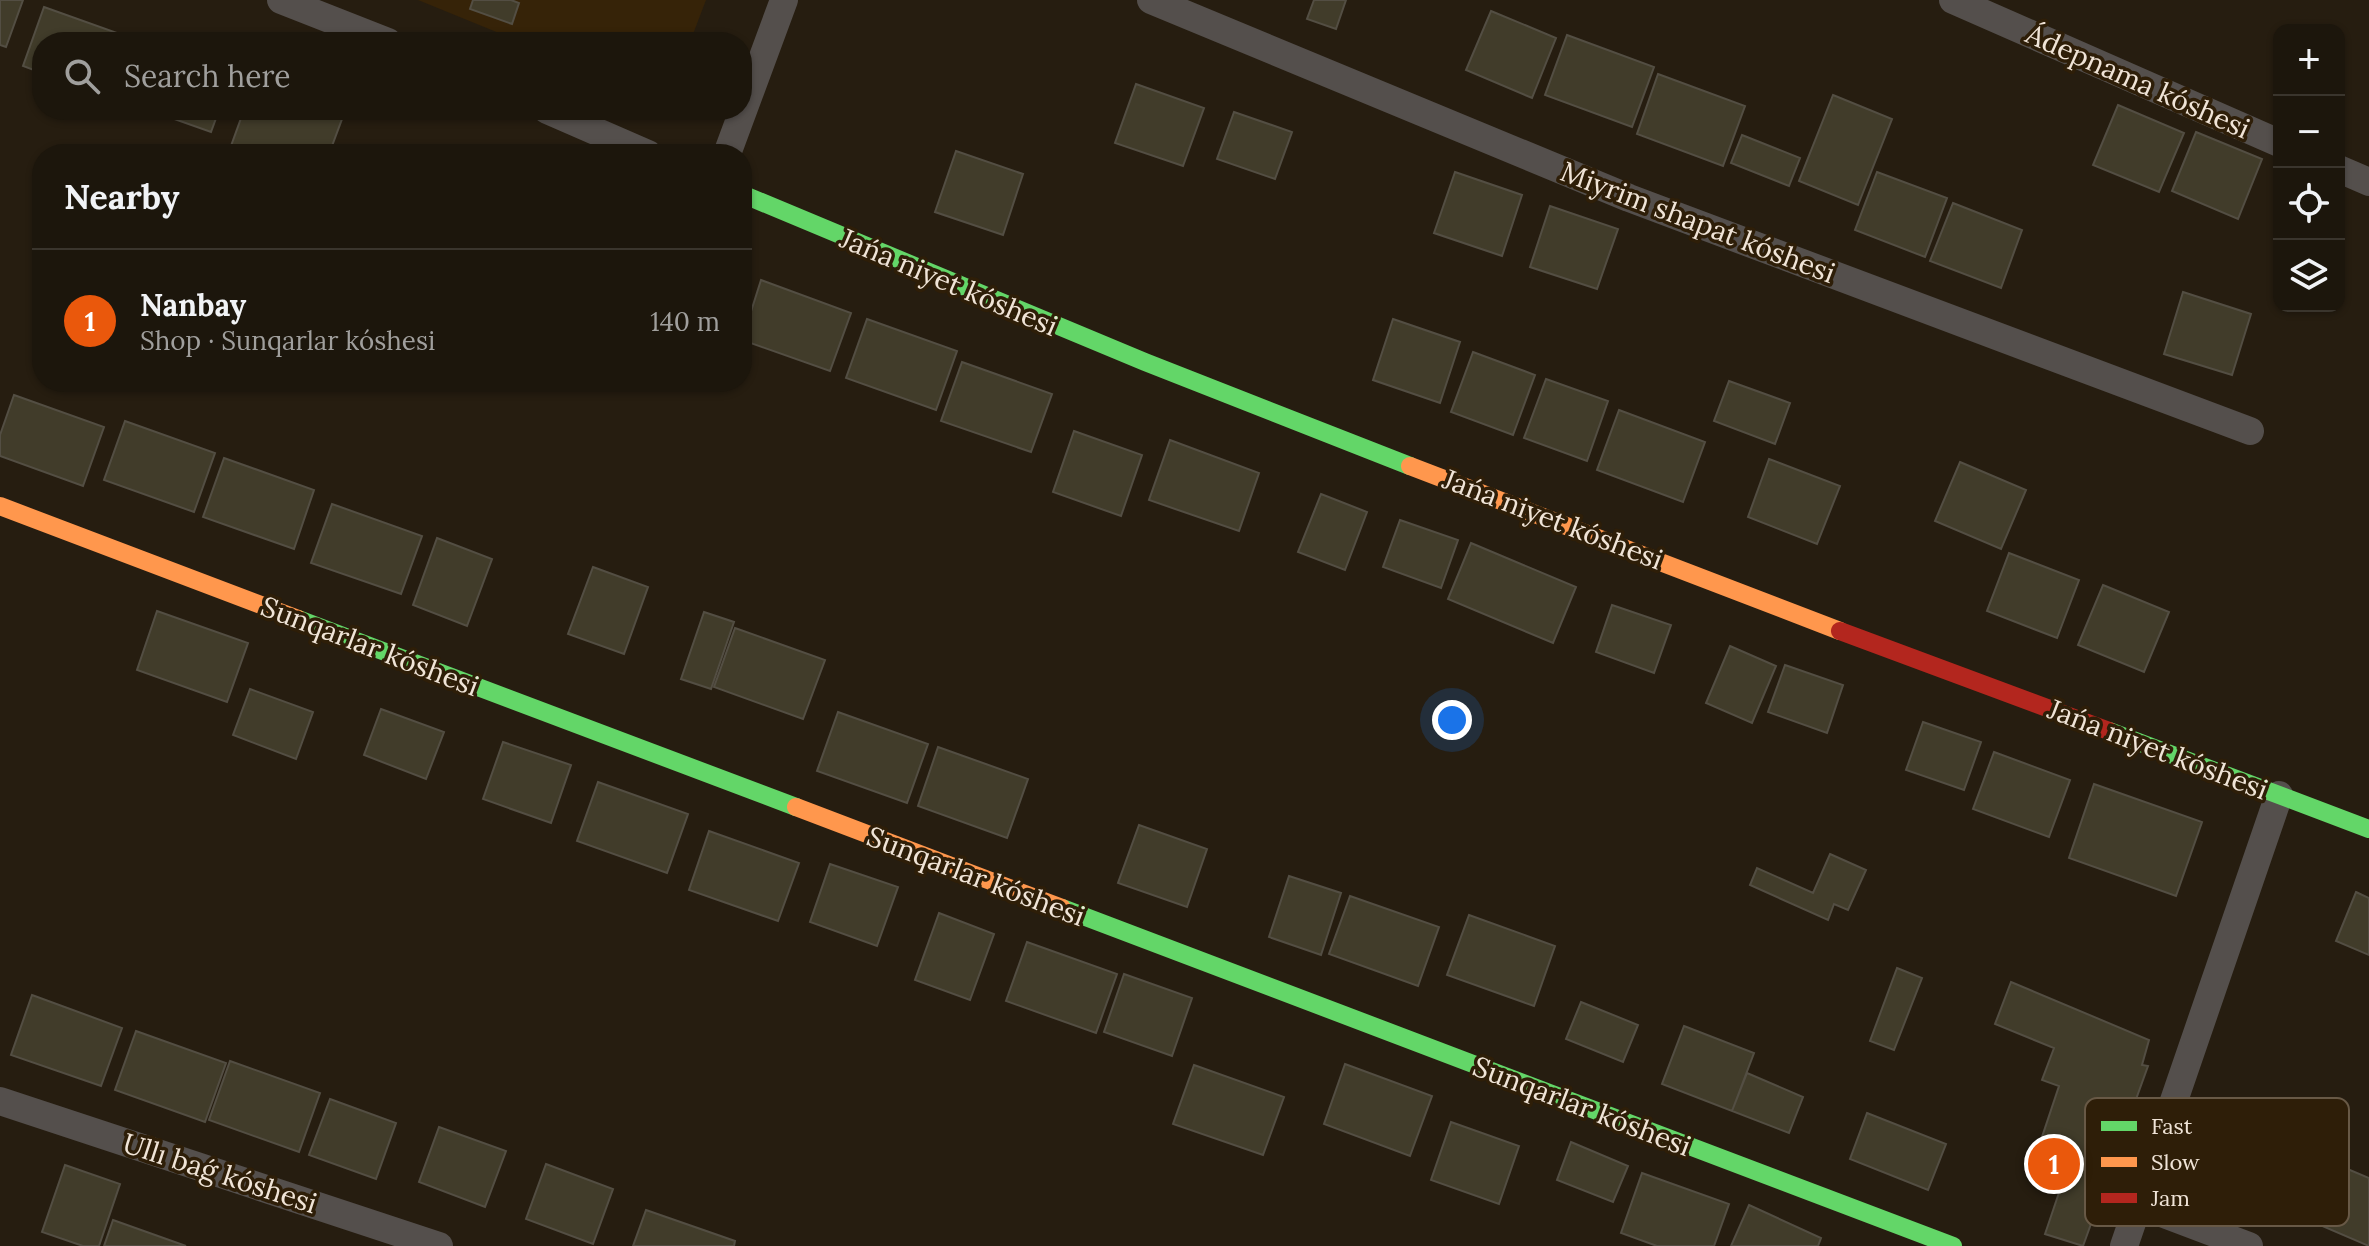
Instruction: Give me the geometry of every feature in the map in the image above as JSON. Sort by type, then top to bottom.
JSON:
[{"type":"street","points":[[281,0],[363,32]]},
{"type":"street","points":[[752,86],[784,0]]},
{"type":"street","name":"Miyrim shapat kóshesi","points":[[1151,0],[1629,198],[2250,431]]},
{"type":"street","name":"Ádepnama kóshesi","points":[[1953,0],[2273,140]]},
{"type":"street","points":[[570,120],[625,144]]},
{"type":"street","points":[[731,144],[740,120]]},
{"type":"street","points":[[2345,172],[2369,182]]},
{"type":"street","name":"Jańa niyet kóshesi","points":[[752,198],[981,297],[1230,396],[2369,829]]},
{"type":"street","name":"Sunqarlar kóshesi","points":[[0,506],[1953,1246]]},
{"type":"street","points":[[2176,1098],[2279,795]]},
{"type":"street","name":"Ullı baǵ kóshesi","points":[[0,1101],[439,1246]]},
{"type":"street","points":[[2124,1246],[2132,1226]]},
{"type":"street","points":[[2196,1226],[2249,1246]]},
{"type":"shaded area","points":[[418,0],[706,0],[694,32],[496,32]]},
{"type":"building","points":[[0,0],[23,0],[6,47],[0,45]]},
{"type":"building","points":[[473,0],[511,0],[519,3],[512,24],[470,9]]},
{"type":"building","points":[[1314,0],[1346,0],[1336,29],[1307,19]]},
{"type":"building","points":[[44,7],[114,32],[35,32]]},
{"type":"building","points":[[1491,11],[1556,38],[1532,98],[1466,70]]},
{"type":"building","points":[[1567,35],[1654,67],[1632,127],[1545,95]]},
{"type":"building","points":[[32,41],[32,69],[23,66]]},
{"type":"building","points":[[1658,74],[1745,106],[1723,166],[1637,134]]},
{"type":"building","points":[[1136,84],[1204,108],[1183,166],[1115,143]]},
{"type":"building","points":[[1833,95],[1892,119],[1858,205],[1799,181]]},
{"type":"building","points":[[2118,105],[2184,133],[2159,192],[2093,165]]},
{"type":"building","points":[[1234,112],[1292,132],[1275,179],[1217,159]]},
{"type":"building","points":[[177,120],[215,120],[211,132]]},
{"type":"building","points":[[240,120],[342,120],[333,144],[232,144]]},
{"type":"building","points":[[2196,132],[2262,159],[2238,219],[2172,191]]},
{"type":"building","points":[[1742,135],[1800,158],[1789,186],[1731,163]]},
{"type":"building","points":[[956,151],[1023,174],[1003,235],[935,212]]},
{"type":"building","points":[[1455,172],[1522,195],[1502,256],[1434,233]]},
{"type":"building","points":[[1877,172],[1947,198],[1925,257],[1855,230]]},
{"type":"building","points":[[1953,203],[2022,230],[2001,288],[1930,261]]},
{"type":"building","points":[[1550,206],[1618,229],[1597,289],[1530,267]]},
{"type":"building","points":[[761,280],[851,313],[830,371],[752,344],[752,308]]},
{"type":"building","points":[[2183,292],[2251,314],[2232,375],[2164,354]]},
{"type":"building","points":[[867,319],[957,351],[936,410],[846,378]]},
{"type":"building","points":[[1393,319],[1460,342],[1440,403],[1373,380]]},
{"type":"building","points":[[1473,352],[1535,375],[1513,435],[1451,412]]},
{"type":"building","points":[[962,362],[1052,394],[1031,452],[941,421]]},
{"type":"building","points":[[1546,379],[1608,401],[1587,461],[1524,438]]},
{"type":"building","points":[[1729,381],[1790,403],[1775,444],[1714,421]]},
{"type":"building","points":[[14,395],[104,427],[83,486],[0,456],[0,435]]},
{"type":"building","points":[[1619,410],[1705,442],[1683,502],[1597,470]]},
{"type":"building","points":[[125,421],[215,453],[194,512],[104,480]]},
{"type":"building","points":[[1074,431],[1142,455],[1121,516],[1053,492]]},
{"type":"building","points":[[1170,440],[1259,473],[1239,531],[1149,500]]},
{"type":"building","points":[[224,458],[314,490],[294,549],[203,517]]},
{"type":"building","points":[[1769,459],[1840,486],[1817,544],[1748,517]]},
{"type":"building","points":[[1960,462],[2026,490],[2001,549],[1935,521]]},
{"type":"building","points":[[1321,494],[1367,512],[1345,570],[1298,552]]},
{"type":"building","points":[[332,504],[422,536],[401,594],[311,563]]},
{"type":"building","points":[[1400,520],[1458,540],[1441,588],[1383,567]]},
{"type":"building","points":[[437,538],[492,559],[467,626],[413,605]]},
{"type":"building","points":[[1471,543],[1576,587],[1553,643],[1448,599]]},
{"type":"building","points":[[2009,553],[2079,580],[2057,638],[1987,611]]},
{"type":"building","points":[[593,567],[648,587],[624,654],[568,634]]},
{"type":"building","points":[[2103,585],[2169,612],[2144,672],[2078,645]]},
{"type":"building","points":[[1612,605],[1671,625],[1654,673],[1596,652]]},
{"type":"building","points":[[157,611],[248,643],[227,702],[137,670]]},
{"type":"building","points":[[704,612],[734,622],[711,689],[681,679]]},
{"type":"building","points":[[735,628],[825,660],[803,719],[714,687]]},
{"type":"building","points":[[1730,646],[1776,666],[1752,723],[1706,703]]},
{"type":"building","points":[[1785,665],[1843,685],[1827,733],[1768,712]]},
{"type":"building","points":[[1785,665],[1843,685],[1827,733],[1768,712]]},
{"type":"building","points":[[250,689],[313,712],[296,759],[233,735]]},
{"type":"building","points":[[381,709],[444,732],[426,779],[364,755]]},
{"type":"building","points":[[838,712],[928,744],[907,803],[817,771]]},
{"type":"building","points":[[1923,722],[1981,742],[1964,790],[1906,770]]},
{"type":"building","points":[[503,742],[571,765],[551,823],[483,799]]},
{"type":"building","points":[[938,747],[1028,779],[1007,838],[918,806]]},
{"type":"building","points":[[1994,752],[2070,780],[2049,837],[1973,809]]},
{"type":"building","points":[[598,782],[688,814],[667,873],[577,841]]},
{"type":"building","points":[[2094,784],[2202,822],[2176,896],[2069,858]]},
{"type":"building","points":[[1139,825],[1207,849],[1187,907],[1118,883]]},
{"type":"building","points":[[709,831],[799,863],[778,921],[689,890]]},
{"type":"building","points":[[1830,854],[1866,870],[1848,910],[1834,904],[1828,920],[1750,885],[1757,868],[1813,893]]},
{"type":"building","points":[[830,864],[898,887],[877,946],[810,922]]},
{"type":"building","points":[[1289,876],[1341,893],[1321,955],[1269,937]]},
{"type":"building","points":[[2356,892],[2369,898],[2369,955],[2336,941]]},
{"type":"building","points":[[1350,896],[1439,927],[1418,986],[1329,954]]},
{"type":"building","points":[[939,913],[994,934],[970,1000],[915,980]]},
{"type":"building","points":[[1469,915],[1555,946],[1534,1006],[1447,975]]},
{"type":"building","points":[[1027,942],[1117,974],[1096,1033],[1006,1001]]},
{"type":"building","points":[[1897,968],[1922,978],[1894,1050],[1870,1041]]},
{"type":"building","points":[[1124,974],[1192,998],[1172,1056],[1104,1032]]},
{"type":"building","points":[[2011,982],[2149,1040],[2142,1065],[2148,1066],[2136,1098],[2085,1098],[2085,1226],[2090,1226],[2083,1246],[2045,1234],[2068,1166],[2036,1155],[2059,1086],[2042,1080],[2054,1048],[1995,1024]]},
{"type":"building","points":[[32,995],[122,1028],[101,1086],[11,1055]]},
{"type":"building","points":[[1581,1002],[1638,1025],[1623,1062],[1566,1039]]},
{"type":"building","points":[[1684,1026],[1754,1053],[1732,1111],[1662,1084]]},
{"type":"building","points":[[136,1031],[226,1063],[205,1122],[115,1090]]},
{"type":"building","points":[[230,1061],[320,1093],[299,1152],[209,1120]]},
{"type":"building","points":[[1345,1064],[1432,1096],[1410,1156],[1324,1124]]},
{"type":"building","points":[[1194,1065],[1284,1097],[1263,1155],[1173,1124]]},
{"type":"building","points":[[1747,1073],[1803,1097],[1789,1133],[1732,1111]]},
{"type":"building","points":[[330,1099],[396,1123],[376,1179],[309,1155]]},
{"type":"building","points":[[1867,1113],[1946,1144],[1928,1190],[1850,1159]]},
{"type":"building","points":[[1451,1122],[1519,1146],[1499,1204],[1431,1180]]},
{"type":"building","points":[[439,1127],[506,1151],[485,1207],[419,1182]]},
{"type":"building","points":[[1571,1142],[1628,1166],[1613,1202],[1557,1180]]},
{"type":"building","points":[[546,1164],[613,1189],[593,1244],[526,1219]]},
{"type":"building","points":[[65,1165],[120,1184],[99,1246],[83,1246],[42,1232]]},
{"type":"building","points":[[2349,1170],[2369,1178],[2369,1246],[2322,1226],[2349,1226]]},
{"type":"building","points":[[1642,1173],[1729,1204],[1714,1246],[1657,1246],[1621,1233]]},
{"type":"building","points":[[1749,1205],[1821,1238],[1818,1246],[1731,1246]]},
{"type":"building","points":[[646,1210],[735,1241],[734,1246],[633,1246]]},
{"type":"building","points":[[113,1220],[186,1246],[104,1246]]},
{"type":"traffic: fast","points":[[752,198],[1145,362],[1410,466]]},
{"type":"traffic: fast","points":[[298,619],[796,807]]},
{"type":"traffic: fast","points":[[2109,731],[2369,829]]},
{"type":"traffic: fast","points":[[1062,908],[1953,1246]]},
{"type":"traffic: slow","points":[[1410,466],[1840,631]]},
{"type":"traffic: slow","points":[[0,506],[298,619]]},
{"type":"traffic: slow","points":[[796,807],[1062,908]]},
{"type":"traffic: jam","points":[[1840,631],[2109,731]]},
{"type":"place","name":"Nanbay","points":[[2054,1164]]}]
